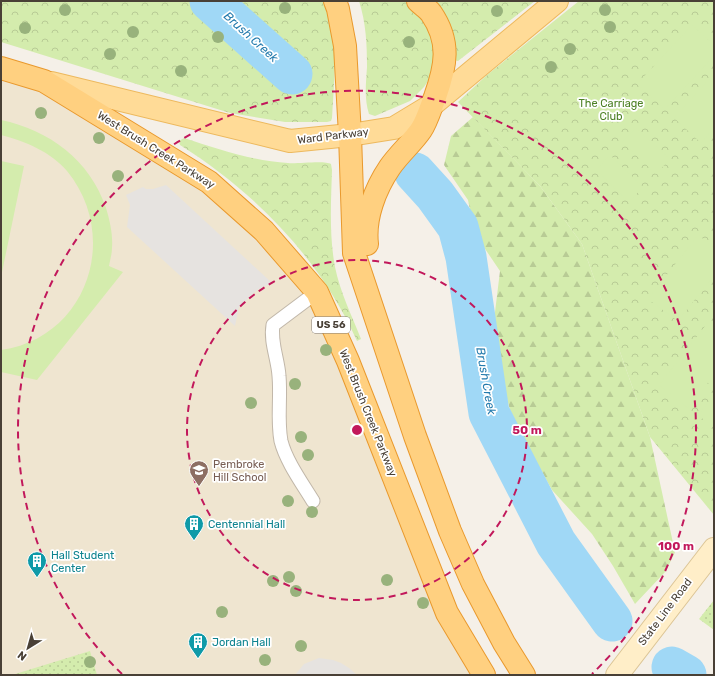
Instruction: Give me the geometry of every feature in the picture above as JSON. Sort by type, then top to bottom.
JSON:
[{"type":"highway","points":[[335,1],[345,46],[354,253],[415,436],[450,531],[473,584],[504,643],[524,675]]},
{"type":"highway","points":[[415,436],[413,385],[371,274],[365,233],[369,211],[377,192],[390,168],[422,129],[443,72],[446,50],[444,37],[431,12],[418,1]]},
{"type":"highway","name":"Ward Parkway","points":[[1,68],[44,82]]},
{"type":"highway","name":"West Brush Creek Parkway","points":[[44,82],[209,182],[264,231],[317,292],[348,361],[448,613],[484,675]]},
{"type":"main road","name":"Ward Parkway","points":[[44,82],[290,142],[350,135],[394,128],[432,105],[557,1]]},
{"type":"main road","name":"State Line Road","points":[[617,675],[714,549]]},
{"type":"lane","points":[[313,501],[285,453],[281,440],[279,426],[279,376],[271,332],[273,325],[317,292]]},
{"type":"shaded area","name":"Pembroke Hill School","points":[[1,68],[44,81],[205,190],[317,292],[484,675],[1,675]]},
{"type":"shaded area","points":[[166,185],[272,283],[257,290],[239,307],[235,326],[127,227],[130,205],[126,195],[143,187],[146,189],[153,189]]},
{"type":"shaded area","points":[[319,658],[341,663],[357,675],[295,675],[304,664]]},
{"type":"green space","points":[[1,1],[323,1],[332,29],[335,59],[331,121],[285,122],[230,113],[1,42]]},
{"type":"green space","points":[[359,1],[405,1],[420,13],[437,41],[432,75],[424,87],[410,101],[375,116],[369,114],[366,102],[367,67],[365,25]]},
{"type":"green space","points":[[431,1],[535,1],[458,61],[453,60]]},
{"type":"green space","name":"The Carriage Club","points":[[579,1],[714,1],[714,515],[650,437],[582,244],[540,186],[458,102],[487,75]]},
{"type":"green space","points":[[692,25],[714,45],[714,56],[665,109],[637,84]]},
{"type":"green space","points":[[714,74],[714,128],[701,143],[674,118]]},
{"type":"green space","points":[[473,117],[540,186],[582,244],[650,437],[675,552],[666,571],[635,604],[592,534],[552,490],[510,410],[494,351],[495,312],[500,271],[475,234],[468,200],[444,165],[451,136]]},
{"type":"green space","points":[[1,120],[35,131],[51,140],[66,150],[90,175],[99,191],[110,223],[112,233],[112,252],[109,266],[123,272],[37,380],[1,372],[1,350],[31,342],[55,326],[74,305],[86,281],[93,253],[92,225],[83,197],[61,164],[37,148],[19,140],[1,135]]},
{"type":"green space","points":[[636,128],[670,159],[656,174],[622,142]]},
{"type":"green space","points":[[184,138],[222,150],[262,160],[288,163],[323,162],[331,164],[331,231],[335,267],[343,295],[361,339],[357,341],[342,311],[325,283],[283,230],[234,184],[180,145],[179,141]]},
{"type":"green space","points":[[610,155],[643,187],[629,202],[596,170]]},
{"type":"green space","points":[[1,161],[24,166],[1,277]]},
{"type":"green space","points":[[698,235],[714,247],[714,275],[678,321],[648,299]]},
{"type":"green space","points":[[709,321],[714,325],[714,375],[688,408],[659,385]]},
{"type":"green space","points":[[714,395],[714,428],[698,415]]},
{"type":"green space","points":[[714,600],[714,630],[699,619]]},
{"type":"green space","points":[[90,651],[97,675],[12,675]]},
{"type":"waterway","name":"Brush Creek","points":[[210,1],[292,74]]},
{"type":"waterway","name":"Brush Creek","points":[[415,173],[435,195],[458,227],[466,257],[489,413],[556,543],[612,621]]},
{"type":"waterway","name":"Brush Creek","points":[[672,667],[686,675]]},
{"type":"place","name":"Pembroke Hill School","points":[[199,487]]},
{"type":"place","name":"Centennial Hall","points":[[194,541]]},
{"type":"place","name":"Hall Student Center","points":[[37,578]]},
{"type":"place","name":"Jordan Hall","points":[[198,659]]}]
